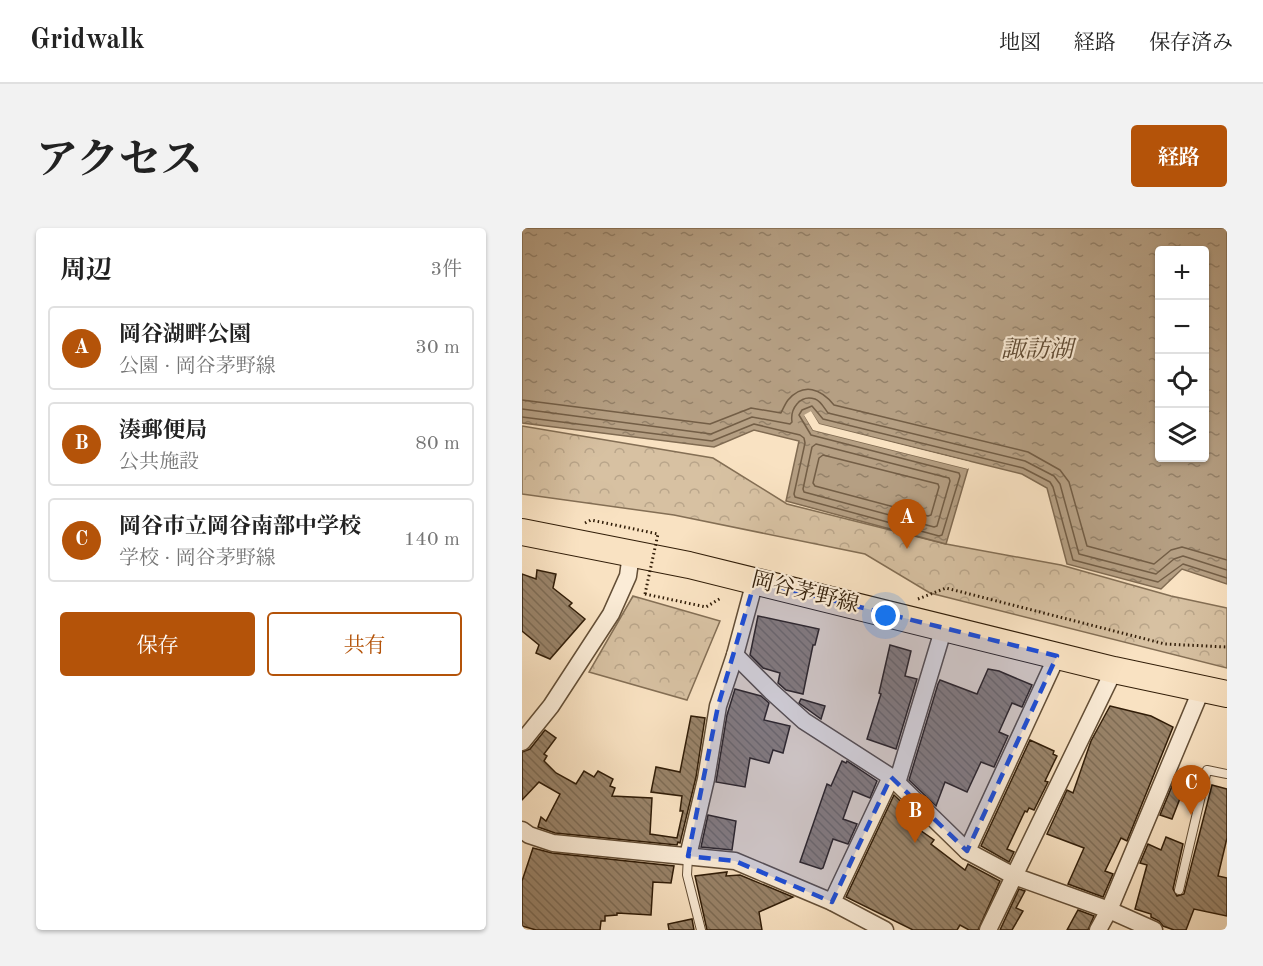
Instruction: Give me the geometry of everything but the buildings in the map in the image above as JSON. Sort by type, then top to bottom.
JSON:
[{"type":"main road","name":"岡谷茅野線","points":[[522,532],[689,565],[1114,670],[1227,694]]},
{"type":"street","points":[[522,742],[551,706],[611,614],[628,576],[631,554]]},
{"type":"street","points":[[688,856],[706,779],[718,706],[735,655],[755,581]]},
{"type":"street","points":[[832,902],[894,780],[944,627]]},
{"type":"street","points":[[735,655],[804,721],[894,780],[967,851],[1014,876],[1109,910],[1154,930]]},
{"type":"street","points":[[967,851],[1057,656]]},
{"type":"street","points":[[988,930],[1114,670]]},
{"type":"street","points":[[1098,930],[1109,910],[1202,688]]},
{"type":"street","points":[[522,830],[529,835],[553,843],[735,861],[832,902],[885,930]]},
{"type":"lane","points":[[1179,891],[1207,770],[1227,774]]},
{"type":"lane","points":[[688,856],[687,875],[701,930]]},
{"type":"path","points":[[581,526],[591,520],[658,534],[645,594],[706,607],[721,598]]},
{"type":"path","points":[[911,602],[946,588],[1165,644],[1227,647]]},
{"type":"highlighted area","points":[[755,581],[1057,656],[967,851],[891,777],[832,902],[735,861],[688,856],[718,706]]},
{"type":"green space","points":[[522,426],[713,458],[787,504],[946,544],[1061,565],[1171,596],[1227,608],[1227,668],[930,593],[865,554],[674,515],[522,494]]},
{"type":"green space","points":[[633,596],[720,621],[687,700],[589,672]]},
{"type":"water","name":"諏訪湖","points":[[522,228],[1227,228],[1227,584],[1182,569],[1161,589],[1067,564],[1047,488],[1022,474],[819,424],[811,412],[805,416],[813,430],[968,469],[946,544],[786,501],[799,441],[754,430],[714,447],[522,423]]},
{"type":"pier","points":[[811,411],[819,424],[970,462],[969,465],[818,427],[808,416],[815,427],[969,466],[968,469],[813,430],[804,415]]},
{"type":"place","name":"岡谷湖畔公園","points":[[907,549]]},
{"type":"place","name":"岡谷市立岡谷南部中学校","points":[[1191,815]]},
{"type":"place","name":"湊郵便局","points":[[915,843]]}]
